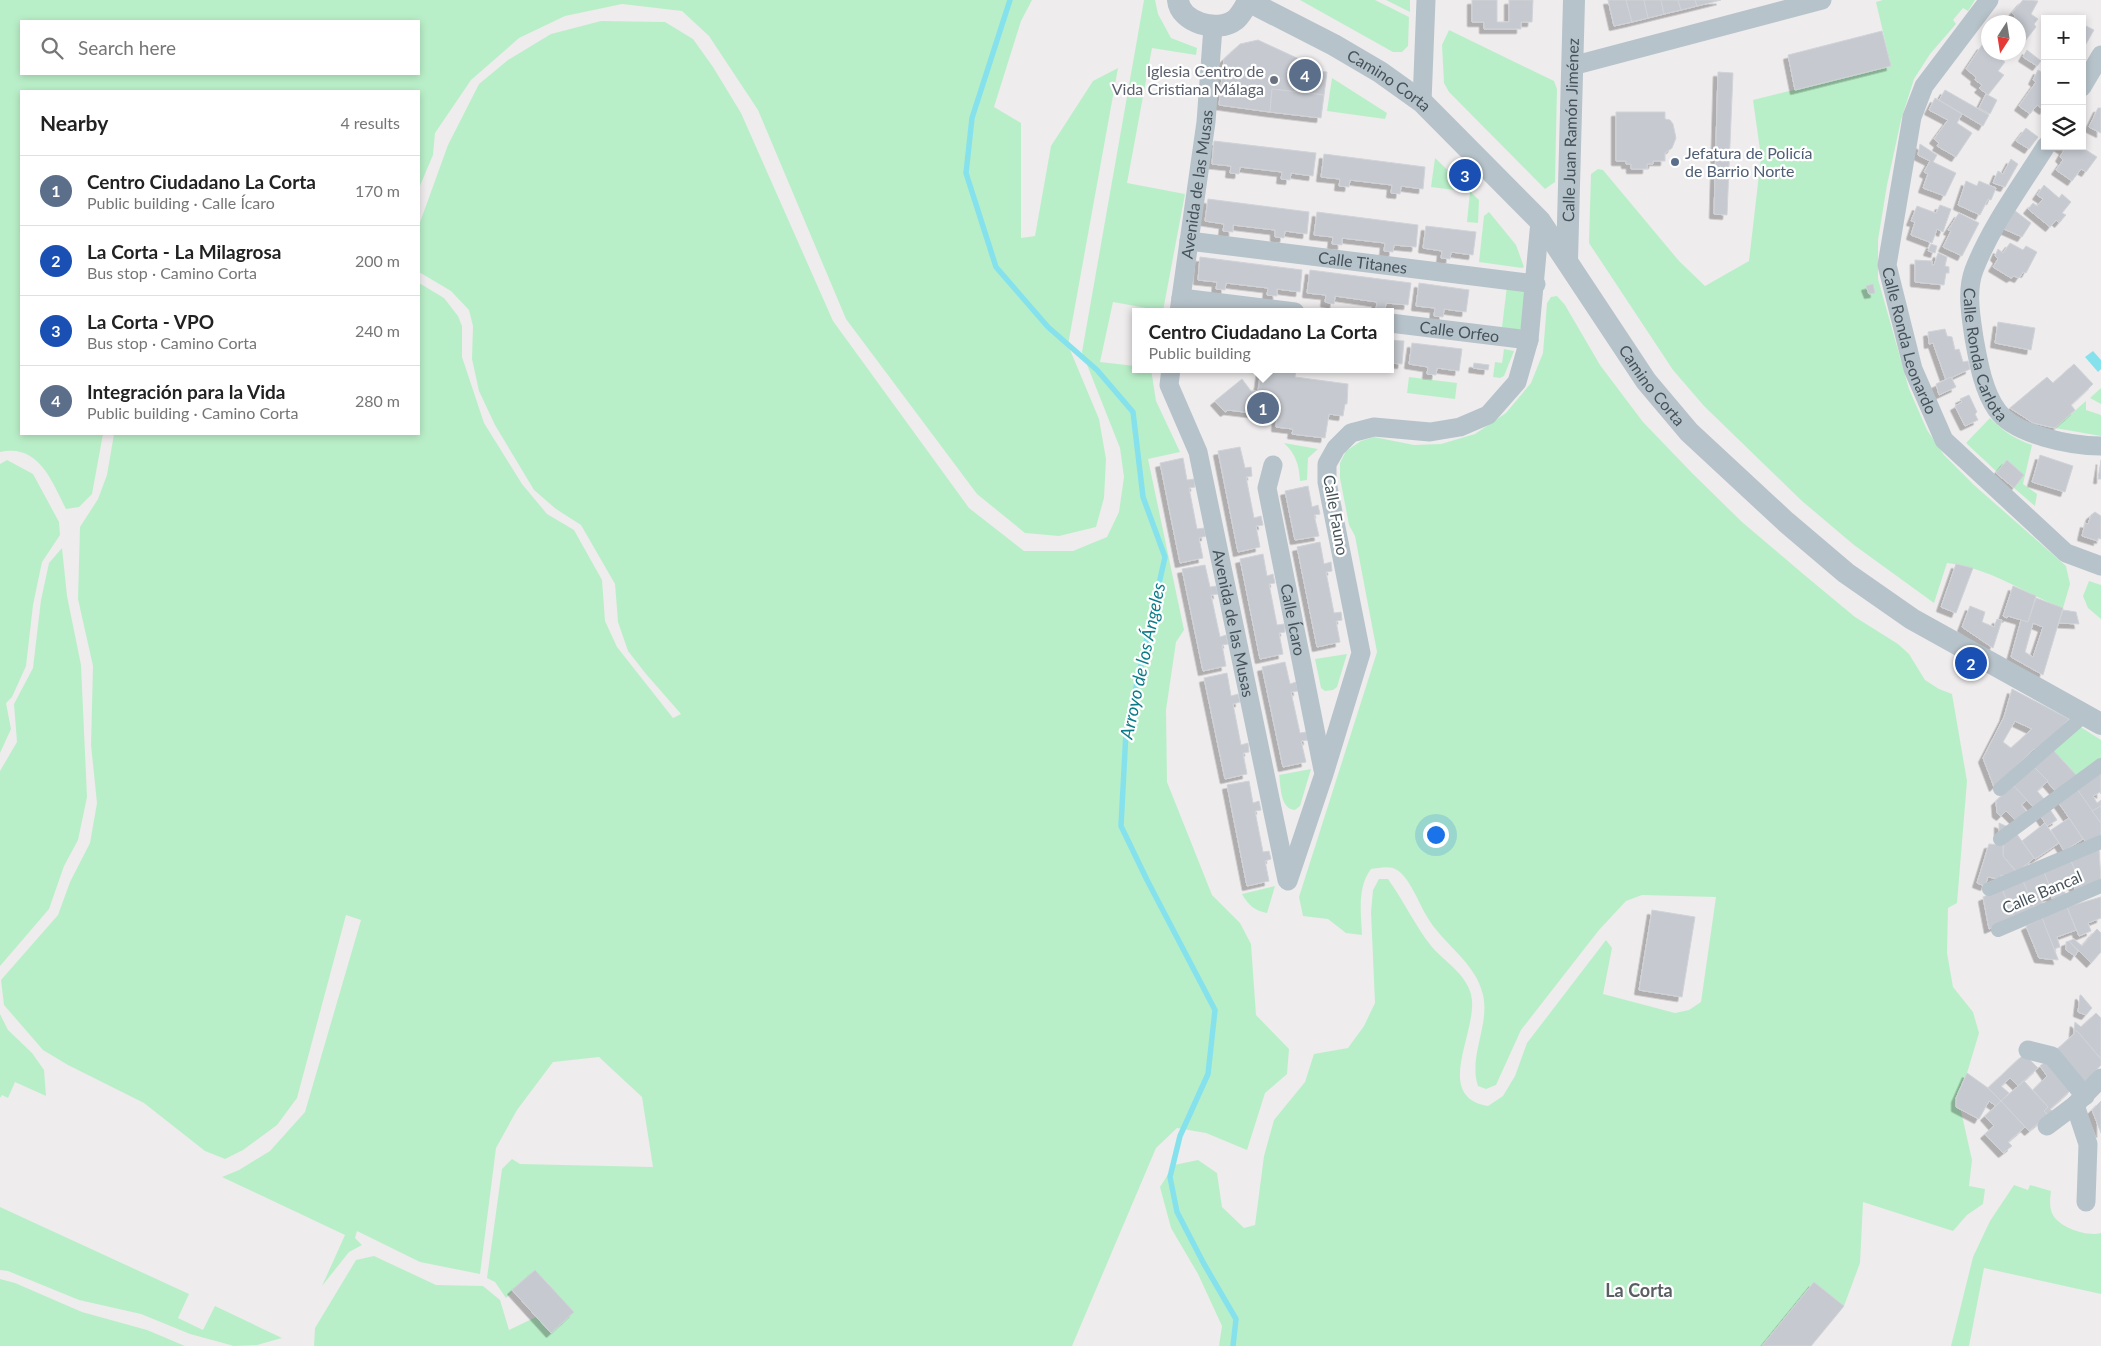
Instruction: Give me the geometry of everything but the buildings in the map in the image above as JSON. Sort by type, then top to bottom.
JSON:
[{"type":"street","points":[[1178,0],[1178,4],[1192,21],[1213,27],[1235,20],[1248,1]]},
{"type":"street","points":[[1422,102],[1426,0]]},
{"type":"street","name":"Calle Juan Ramón Jiménez","points":[[1567,260],[1574,0]]},
{"type":"street","points":[[1572,66],[1822,0]]},
{"type":"street","name":"Calle Ronda Leonardo","points":[[1989,0],[1924,86],[1915,109],[1912,117],[1887,265],[1913,369],[1944,440],[2066,553],[2101,566]]},
{"type":"street","name":"Camino Corta","points":[[1248,1],[1341,49],[1380,72],[1422,102],[1540,221],[1646,381],[1689,432],[1786,522],[1846,572],[1912,619],[2093,719]]},
{"type":"street","name":"Avenida de las Musas","points":[[1180,305],[1206,122],[1213,27]]},
{"type":"street","points":[[2086,80],[2101,55]]},
{"type":"street","name":"Calle Ronda Carlota","points":[[2044,150],[1990,236],[1973,272],[1969,308],[1980,371],[1997,410],[2019,428],[2050,439],[2101,446]]},
{"type":"street","name":"Calle Fauno","points":[[1288,881],[1324,774],[1361,653],[1327,482],[1327,464],[1336,448],[1351,433],[1374,427],[1430,432],[1460,427],[1488,415],[1517,382],[1529,340],[1536,284],[1540,221]]},
{"type":"street","name":"Calle Titanes","points":[[1189,241],[1536,284]]},
{"type":"street","points":[[1180,305],[1229,308]]},
{"type":"street","name":"Calle Orfeo","points":[[1394,323],[1529,340]]},
{"type":"street","name":"Avenida de las Musas","points":[[1170,373],[1169,385],[1198,452],[1288,881]]},
{"type":"street","name":"Calle Ícaro","points":[[1273,465],[1267,488],[1324,774]]},
{"type":"street","points":[[2000,789],[2093,719]]},
{"type":"street","points":[[2000,838],[2101,765]]},
{"type":"street","points":[[1989,889],[2101,842]]},
{"type":"street","name":"Calle Bancal","points":[[1998,930],[2101,886]]},
{"type":"street","points":[[2028,1050],[2052,1056],[2080,1101],[2088,1144],[2086,1202]]},
{"type":"street","points":[[2047,1126],[2080,1101],[2101,1078]]},
{"type":"green space","points":[[0,0],[1032,0],[1021,21],[994,107],[1021,123],[1021,238],[1035,236],[1051,146],[1093,81],[1118,68],[1068,345],[1099,419],[1106,459],[1104,498],[1096,527],[1059,536],[1025,533],[977,494],[846,319],[758,110],[709,36],[682,11],[622,4],[565,16],[519,38],[471,80],[435,133],[433,155],[420,186],[420,90],[20,90],[20,435],[103,435],[92,494],[79,507],[66,509],[49,476],[42,467],[25,453],[13,451],[0,452]]},
{"type":"green space","points":[[1144,0],[1155,0],[1158,14],[1171,38],[1197,48],[1196,55],[1152,48],[1127,183],[1185,194],[1164,308],[1146,308],[1113,302],[1100,362],[1132,366],[1132,373],[1152,373],[1156,401],[1180,452],[1148,459],[1184,630],[1176,642],[1166,710],[1167,782],[1212,895],[1240,923],[1251,944],[1256,1015],[1289,1049],[1287,1074],[1265,1093],[1247,1150],[1206,1133],[1177,1128],[1156,1148],[1072,1346],[314,1346],[315,1328],[356,1260],[374,1256],[436,1285],[483,1286],[500,1300],[509,1330],[536,1317],[551,1333],[573,1312],[535,1270],[506,1298],[495,1282],[487,1278],[502,1169],[512,1159],[520,1164],[653,1167],[642,1097],[599,1057],[553,1062],[517,1110],[496,1148],[480,1274],[420,1262],[357,1231],[355,1238],[362,1245],[349,1252],[322,1286],[345,1235],[222,1177],[239,1170],[270,1151],[305,1112],[361,920],[346,915],[297,1098],[277,1125],[243,1150],[225,1159],[205,1151],[144,1103],[68,1065],[43,1050],[4,1005],[1,980],[58,915],[70,882],[90,843],[97,803],[91,745],[93,666],[78,599],[80,527],[98,499],[107,475],[114,435],[420,435],[420,284],[444,298],[458,316],[462,326],[462,357],[484,423],[522,484],[547,514],[574,530],[602,580],[605,621],[617,647],[673,718],[681,714],[628,651],[618,622],[615,584],[581,525],[556,509],[534,490],[495,425],[479,391],[472,359],[473,326],[469,310],[451,291],[420,273],[420,222],[448,145],[479,84],[508,60],[551,34],[601,21],[665,22],[693,39],[713,67],[741,113],[833,321],[969,508],[1024,551],[1073,551],[1107,537],[1119,512],[1124,477],[1120,448],[1082,352]]},
{"type":"green space","points":[[1300,0],[1375,0],[1409,17],[1408,46],[1402,52],[1393,52]]},
{"type":"green space","points":[[1386,0],[1410,0],[1410,12]]},
{"type":"green space","points":[[1883,0],[1975,0],[1968,11],[1963,8],[1953,20],[1956,24],[1930,54],[1914,79],[1901,120],[1887,185],[1878,240],[1878,279],[1909,389],[1927,430],[1944,455],[1974,485],[2066,566],[2070,584],[2063,608],[1992,575],[1947,563],[1934,603],[1854,545],[1802,501],[1704,406],[1673,370],[1589,243],[1591,174],[1598,169],[1603,170],[1679,261],[1705,286],[1749,261],[1761,157],[1753,100],[1891,66],[1876,2]]},
{"type":"green space","points":[[1449,30],[1554,81],[1557,89],[1555,182],[1545,189],[1449,92],[1444,83],[1442,45]]},
{"type":"green space","points":[[1332,78],[1387,113],[1385,119],[1327,111]]},
{"type":"green space","points":[[1435,158],[1479,200],[1478,223],[1467,222],[1470,192],[1431,187]]},
{"type":"green space","points":[[1489,212],[1516,245],[1524,267],[1479,262],[1484,216]]},
{"type":"green space","points":[[1507,286],[1519,286],[1525,294],[1521,329],[1517,331],[1502,327]]},
{"type":"green space","points":[[1557,296],[1565,305],[1600,365],[1643,422],[1692,473],[1742,522],[1855,617],[1898,644],[1909,654],[1925,680],[1939,689],[1952,694],[1967,781],[1957,903],[1948,908],[1947,953],[1953,987],[1973,1012],[1979,1033],[1967,1073],[1956,1098],[1956,1107],[1961,1111],[1972,1160],[1969,1186],[1985,1189],[1983,1204],[1967,1215],[1953,1231],[1863,1202],[1860,1263],[1844,1306],[1814,1282],[1762,1346],[1219,1346],[1222,1326],[1198,1274],[1171,1228],[1160,1187],[1174,1165],[1198,1160],[1217,1173],[1222,1207],[1244,1228],[1255,1225],[1264,1156],[1274,1120],[1305,1082],[1314,1054],[1348,1048],[1364,1026],[1375,1003],[1371,912],[1373,890],[1379,879],[1388,879],[1426,939],[1464,980],[1471,994],[1472,1009],[1460,1076],[1463,1089],[1471,1100],[1488,1106],[1503,1096],[1515,1076],[1527,1043],[1606,940],[1612,948],[1603,994],[1675,1013],[1689,1010],[1701,1002],[1716,897],[1642,895],[1626,901],[1599,930],[1521,1030],[1496,1085],[1486,1089],[1478,1086],[1476,1075],[1477,1052],[1484,1018],[1483,995],[1479,983],[1466,963],[1426,915],[1406,878],[1397,870],[1391,868],[1371,869],[1362,892],[1362,935],[1346,933],[1328,919],[1303,916],[1299,897],[1377,652],[1355,536],[1349,525],[1340,478],[1340,463],[1346,451],[1361,441],[1374,437],[1414,445],[1441,444],[1475,434],[1506,413],[1531,383],[1543,353],[1547,303],[1551,297]]},
{"type":"green space","points":[[1504,349],[1514,351],[1504,376],[1500,378],[1493,377],[1495,362],[1502,363]]},
{"type":"green space","points":[[1409,377],[1457,383],[1455,399],[1407,393]]},
{"type":"green space","points":[[2101,388],[2101,404],[2090,398]]},
{"type":"green space","points":[[2086,401],[2086,410],[2101,415],[2101,436],[2055,428]]},
{"type":"green space","points":[[1990,418],[2010,434],[2032,445],[2023,484],[2037,494],[2035,506],[2014,488],[2024,475],[2007,460],[1997,472],[1966,443]]},
{"type":"green space","points":[[1284,443],[1318,449],[1308,458],[1307,480],[1300,481],[1296,460]]},
{"type":"green space","points":[[7,460],[33,474],[59,522],[60,535],[42,562],[33,605],[26,666],[12,697],[6,703],[11,729],[0,753],[0,464]]},
{"type":"green space","points":[[62,548],[67,596],[81,665],[87,797],[78,840],[64,866],[49,909],[0,966],[0,771],[17,742],[14,704],[33,668],[41,600],[49,563]]},
{"type":"green space","points":[[2089,581],[2101,585],[2101,619],[2088,608],[2083,596]]},
{"type":"green space","points":[[1347,654],[1337,687],[1333,690],[1325,691],[1321,688],[1315,659]]},
{"type":"green space","points":[[2079,726],[2101,740],[2101,761],[2078,777],[2053,750]]},
{"type":"green space","points":[[1311,769],[1300,806],[1295,810],[1290,809],[1286,806],[1282,797],[1279,775]]},
{"type":"green space","points":[[1275,886],[1267,913],[1252,907],[1242,894]]},
{"type":"green space","points":[[0,1014],[8,1030],[32,1053],[44,1070],[46,1096],[15,1082],[8,1098],[2,1095],[0,1098]]},
{"type":"green space","points":[[2014,1185],[2028,1190],[2030,1185],[2051,1191],[2051,1210],[2057,1220],[2075,1230],[2089,1234],[2101,1233],[2101,1294],[1984,1268],[1969,1346],[1951,1346],[1973,1257],[1990,1221]]},
{"type":"green space","points":[[0,1207],[189,1294],[178,1318],[203,1330],[215,1306],[282,1338],[257,1345],[234,1346],[190,1334],[141,1314],[79,1300],[8,1271],[0,1270]]},
{"type":"green space","points":[[0,1279],[15,1283],[82,1312],[147,1330],[185,1346],[0,1346]]},
{"type":"water","points":[[2093,351],[2101,360],[2101,369],[2098,372],[2085,357]]},
{"type":"waterway","name":"Arroyo de los Ángeles","points":[[1010,0],[972,118],[966,173],[996,267],[1048,327],[1097,370],[1133,412],[1143,497],[1165,557],[1126,732],[1121,826],[1215,1010],[1208,1074],[1180,1136],[1170,1177],[1177,1212],[1236,1319],[1233,1346]]},
{"type":"place","name":"Integración para la Vida","points":[[1305,75]]},
{"type":"place","name":"Iglesia Centro de Vida Cristiana Málaga","points":[[1274,80]]},
{"type":"place","name":"Jefatura de Policía de Barrio Norte","points":[[1675,162]]},
{"type":"place","name":"La Corta - VPO","points":[[1465,175]]},
{"type":"place","name":"Centro Ciudadano La Corta","points":[[1263,408]]},
{"type":"place","name":"La Corta - La Milagrosa","points":[[1971,663]]},
{"type":"district","name":"La Corta","points":[[1639,1291]]}]
